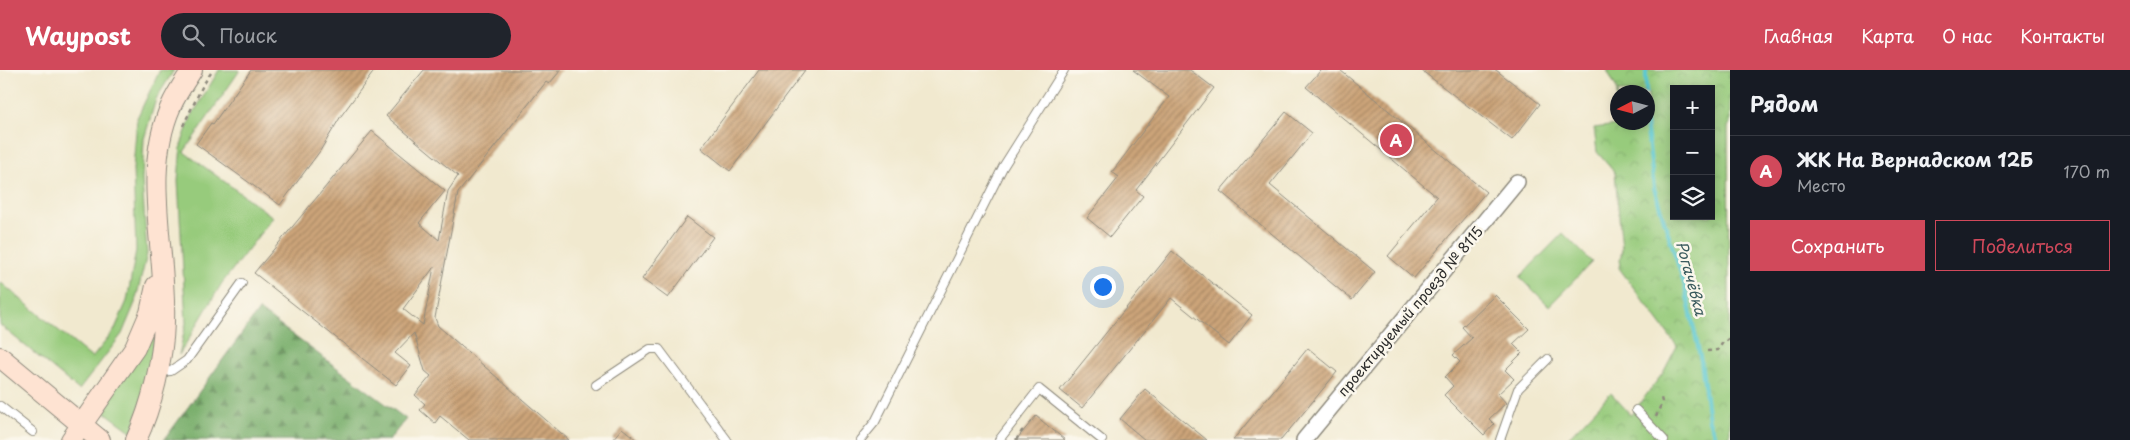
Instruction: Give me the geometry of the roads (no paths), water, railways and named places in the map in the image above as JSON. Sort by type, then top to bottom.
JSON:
[{"type":"street","points":[[136,440],[145,422],[157,372],[164,322],[162,254],[156,179],[160,141],[170,106],[192,70]]},
{"type":"street","name":"проектируемый проезд № 8115","points":[[1304,440],[1517,182]]},
{"type":"street","points":[[77,433],[135,348],[150,313],[162,254]]},
{"type":"street","points":[[4,363],[77,433],[100,440]]},
{"type":"lane","points":[[860,440],[875,422],[1003,167],[1064,70]]},
{"type":"lane","points":[[157,372],[171,371],[187,360],[242,283]]},
{"type":"lane","points":[[596,385],[650,349],[659,349],[726,440]]},
{"type":"lane","points":[[1500,440],[1518,389],[1548,359]]},
{"type":"lane","points":[[999,440],[1038,389],[1102,440]]},
{"type":"lane","points":[[0,406],[34,432]]},
{"type":"lane","points":[[1636,410],[1664,440]]},
{"type":"waterway","name":"Рогачёвка","points":[[1646,70],[1646,85]]},
{"type":"waterway","name":"Рогачёвка","points":[[1647,130],[1654,188],[1685,287],[1701,361],[1709,421],[1717,440]]},
{"type":"place","name":"ЖК На Вернадском 12Б","points":[[1396,140]]}]
